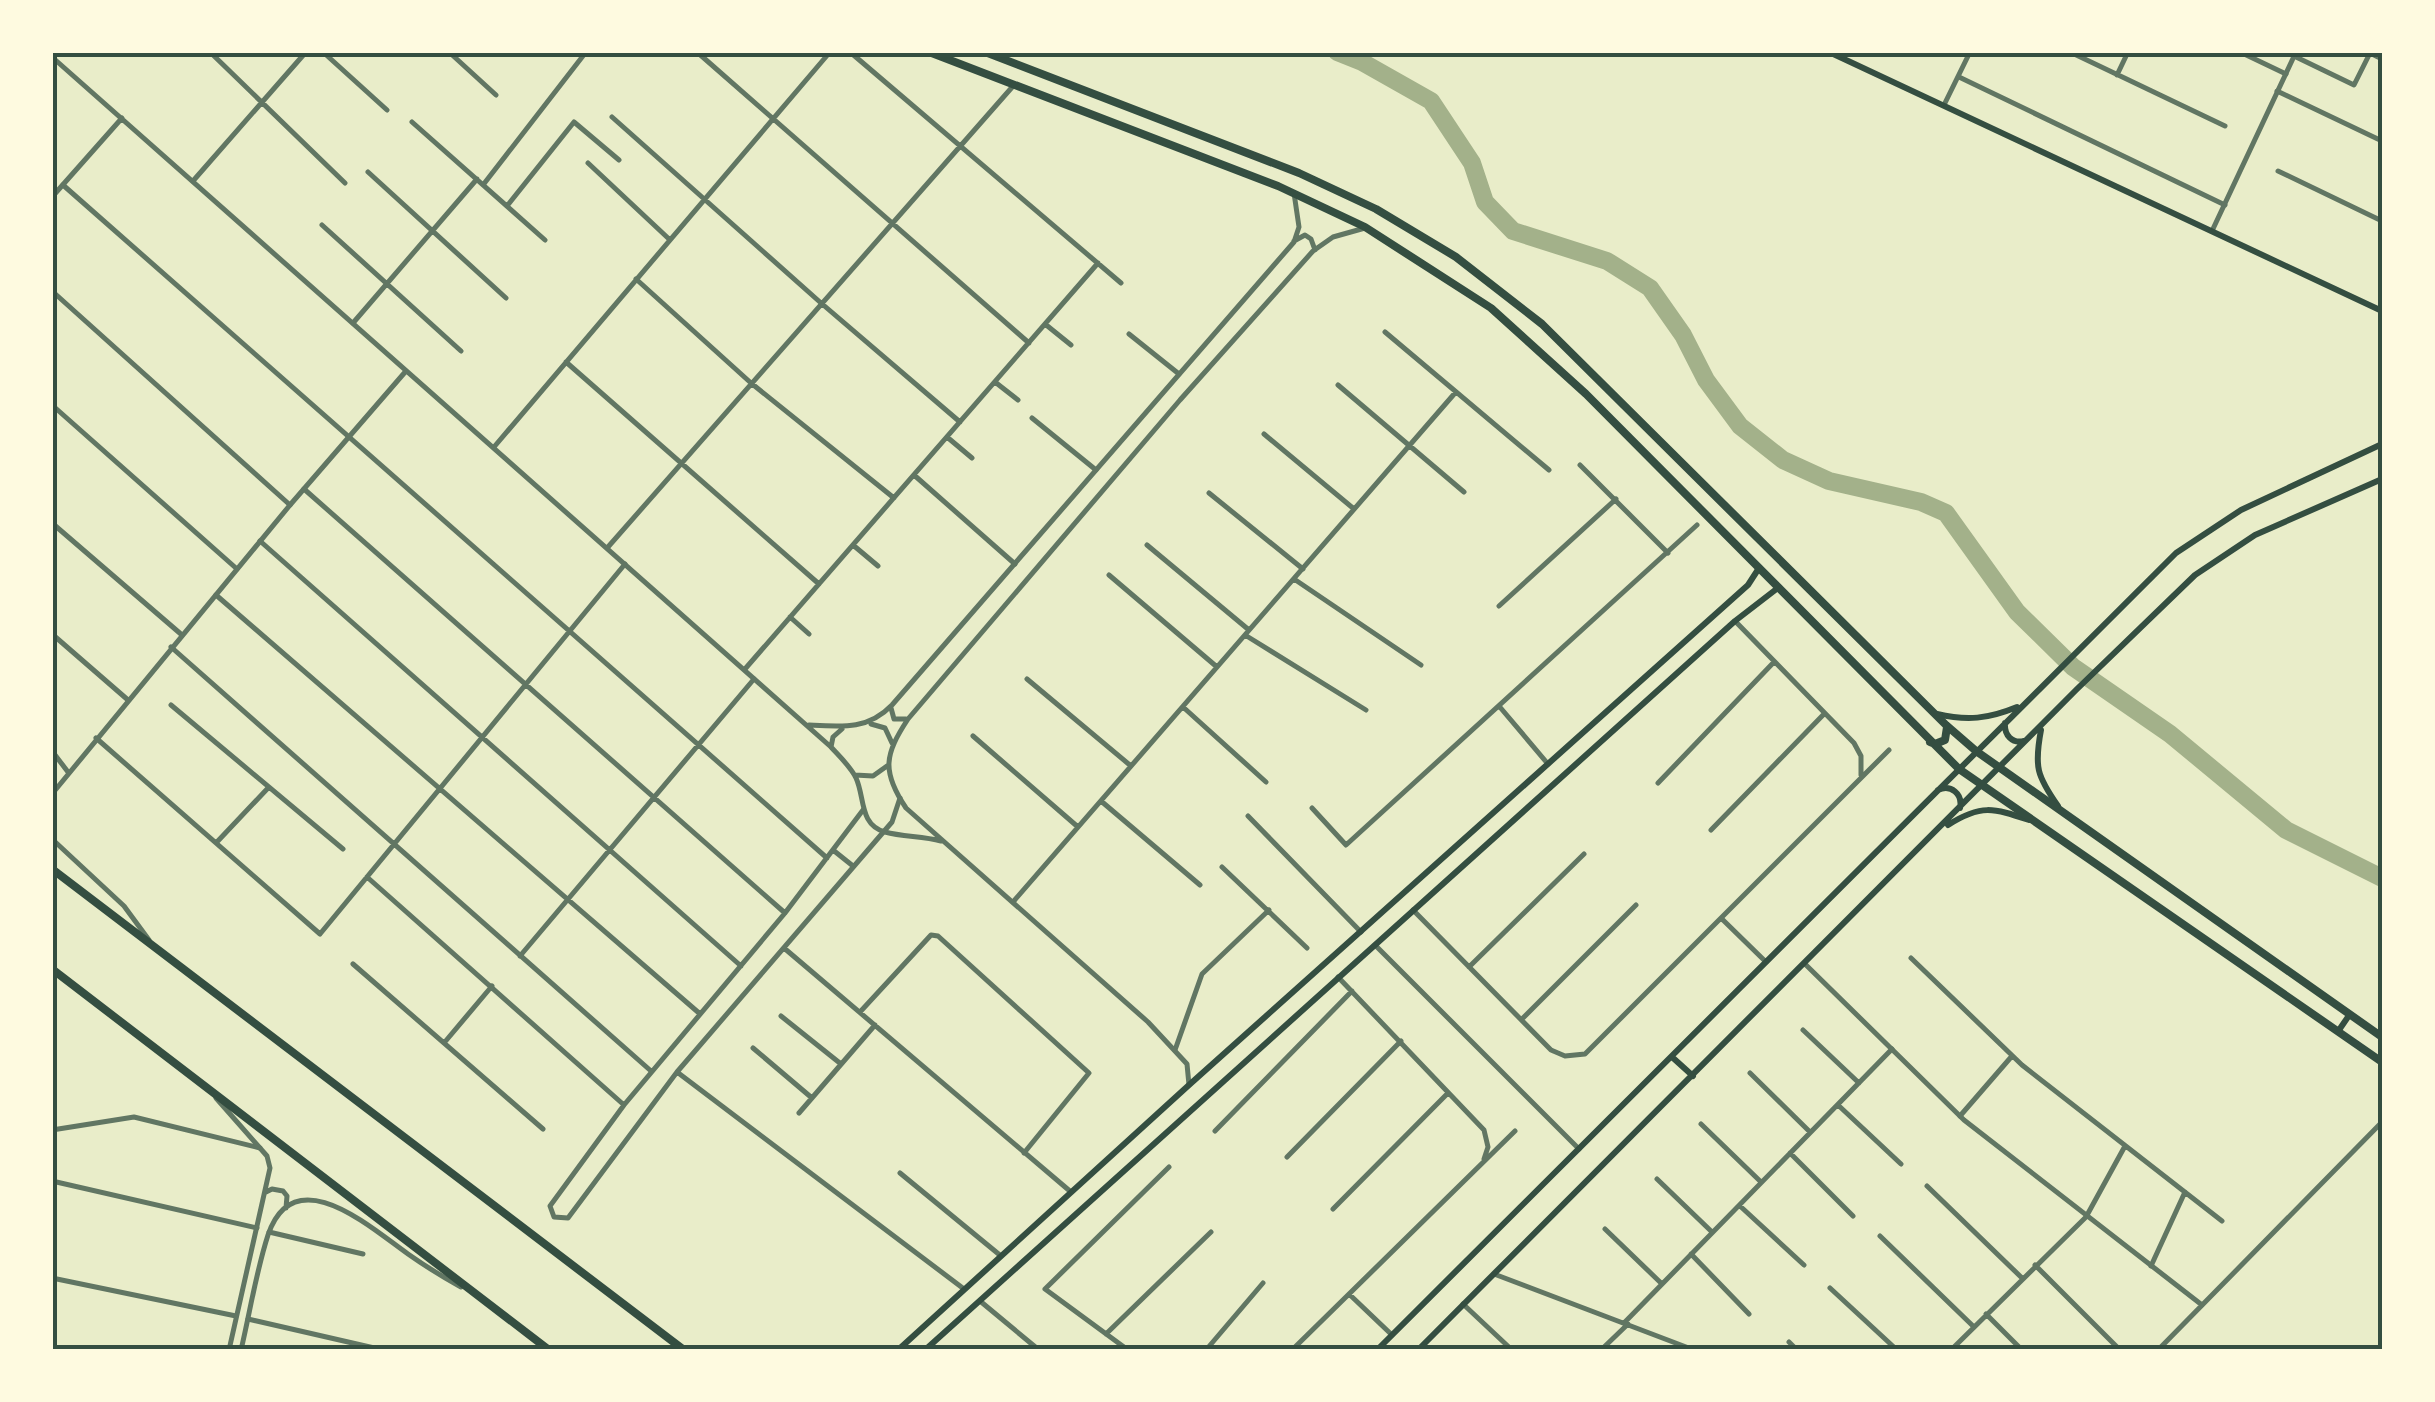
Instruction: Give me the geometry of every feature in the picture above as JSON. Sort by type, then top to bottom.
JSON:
[{"type":"main road","points":[[929,52],[1294,192],[1367,228],[1491,308],[1586,394],[1959,769],[2382,1062]]},
{"type":"main road","points":[[985,52],[1299,172],[1376,209],[1456,257],[1505,293],[1601,380],[1976,751],[2382,1037]]},
{"type":"main road","points":[[1829,52],[2382,311]]},
{"type":"main road","points":[[1586,394],[1601,380]]},
{"type":"main road","points":[[1377,1350],[2176,553],[2241,510],[2382,444]]},
{"type":"main road","points":[[1418,1350],[2118,648],[2195,576],[2224,554],[2288,520],[2382,480]]},
{"type":"main road","points":[[898,1350],[1189,1084],[1748,585],[1760,567]]},
{"type":"main road","points":[[1748,585],[1761,591]]},
{"type":"main road","points":[[926,1350],[1735,621],[1761,591],[1779,587]]},
{"type":"main road","points":[[1936,714],[1959,720],[1976,719],[2022,704]]},
{"type":"main road","points":[[2005,722],[2008,736],[2027,741]]},
{"type":"main road","points":[[1930,742],[1946,740],[1946,725]]},
{"type":"main road","points":[[2041,726],[2036,762],[2040,780],[2058,807]]},
{"type":"main road","points":[[2010,804],[2008,798],[2014,787],[2026,787]]},
{"type":"main road","points":[[1937,791],[1956,791],[1960,809]]},
{"type":"main road","points":[[1938,831],[1968,812],[1984,808],[2036,822]]},
{"type":"main road","points":[[1464,838],[1476,852]]},
{"type":"main road","points":[[52,869],[684,1350]]},
{"type":"main road","points":[[52,969],[548,1350]]},
{"type":"main road","points":[[2338,1030],[2350,1014]]},
{"type":"main road","points":[[1672,1057],[1692,1076]]},
{"type":"street","points":[[210,52],[346,183]]},
{"type":"street","points":[[192,181],[306,52]]},
{"type":"street","points":[[323,52],[387,110]]},
{"type":"street","points":[[449,52],[496,95]]},
{"type":"street","points":[[484,185],[586,52]]},
{"type":"street","points":[[697,52],[1029,343]]},
{"type":"street","points":[[494,447],[830,52]]},
{"type":"street","points":[[850,52],[1121,283]]},
{"type":"street","points":[[1944,105],[1970,52]]},
{"type":"street","points":[[2070,52],[2225,126]]},
{"type":"street","points":[[2117,75],[2128,52]]},
{"type":"street","points":[[2240,52],[2286,74]]},
{"type":"street","points":[[2212,231],[2295,54],[2354,85],[2370,52],[2382,59]]},
{"type":"street","points":[[52,56],[806,724],[855,775],[862,810],[872,825],[884,832],[941,841]]},
{"type":"street","points":[[1958,77],[2225,205]]},
{"type":"street","points":[[608,547],[1014,85]]},
{"type":"street","points":[[2278,92],[2382,141]]},
{"type":"street","points":[[612,116],[960,422]]},
{"type":"street","points":[[52,197],[122,118]]},
{"type":"street","points":[[412,122],[545,240]]},
{"type":"street","points":[[507,206],[574,122],[619,160]]},
{"type":"street","points":[[588,163],[670,239]]},
{"type":"street","points":[[368,172],[506,298]]},
{"type":"street","points":[[2278,172],[2382,221]]},
{"type":"street","points":[[353,323],[477,179]]},
{"type":"street","points":[[63,184],[828,858]]},
{"type":"street","points":[[868,724],[892,705],[1294,240],[1299,228],[1294,192]]},
{"type":"street","points":[[322,224],[460,352]]},
{"type":"street","points":[[1189,1084],[1187,1064],[1176,1050],[941,841],[900,798],[887,766],[892,744],[908,719],[1180,400],[1315,250],[1333,237],[1367,228]]},
{"type":"street","points":[[1294,240],[1304,236],[1311,239],[1315,250]]},
{"type":"street","points":[[745,669],[1098,263]]},
{"type":"street","points":[[636,278],[751,383],[894,498]]},
{"type":"street","points":[[52,291],[290,504]]},
{"type":"street","points":[[1045,324],[1071,345]]},
{"type":"street","points":[[1385,332],[1548,470]]},
{"type":"street","points":[[1128,334],[1178,374]]},
{"type":"street","points":[[566,362],[819,584]]},
{"type":"street","points":[[52,794],[290,504],[406,371]]},
{"type":"street","points":[[995,382],[1018,400]]},
{"type":"street","points":[[1338,386],[1464,492]]},
{"type":"street","points":[[1014,902],[1455,393]]},
{"type":"street","points":[[52,405],[237,569]]},
{"type":"street","points":[[1032,418],[1096,470]]},
{"type":"street","points":[[1264,434],[1354,509]]},
{"type":"street","points":[[948,437],[972,458]]},
{"type":"street","points":[[1580,464],[1668,553]]},
{"type":"street","points":[[914,475],[1015,564]]},
{"type":"street","points":[[304,488],[785,913]]},
{"type":"street","points":[[1209,493],[1302,568]]},
{"type":"street","points":[[1500,606],[1616,499]]},
{"type":"street","points":[[52,523],[182,635]]},
{"type":"street","points":[[1312,808],[1346,845],[1698,524]]},
{"type":"street","points":[[260,542],[740,966]]},
{"type":"street","points":[[853,545],[878,566]]},
{"type":"street","points":[[1146,545],[1247,632],[1366,710]]},
{"type":"street","points":[[96,738],[320,934],[626,562]]},
{"type":"street","points":[[1109,575],[1217,667]]},
{"type":"street","points":[[1294,579],[1421,665]]},
{"type":"street","points":[[216,595],[699,1013]]},
{"type":"street","points":[[790,617],[809,634]]},
{"type":"street","points":[[1735,621],[1854,744],[1861,756],[1861,778]]},
{"type":"street","points":[[52,634],[128,700]]},
{"type":"street","points":[[171,647],[651,1070]]},
{"type":"street","points":[[1658,783],[1775,662]]},
{"type":"street","points":[[520,956],[755,678]]},
{"type":"street","points":[[1027,678],[1131,766]]},
{"type":"street","points":[[892,705],[894,719],[908,719]]},
{"type":"street","points":[[172,706],[343,849]]},
{"type":"street","points":[[1499,706],[1548,764]]},
{"type":"street","points":[[1182,707],[1266,782]]},
{"type":"street","points":[[1711,830],[1825,713]]},
{"type":"street","points":[[806,724],[868,724],[885,728],[892,744]]},
{"type":"street","points":[[830,747],[833,737],[844,727]]},
{"type":"street","points":[[973,736],[1078,827]]},
{"type":"street","points":[[1413,910],[1551,1050],[1565,1056],[1585,1054],[1889,750]]},
{"type":"street","points":[[52,751],[68,772]]},
{"type":"street","points":[[855,775],[873,776],[887,766]]},
{"type":"street","points":[[216,843],[269,786]]},
{"type":"street","points":[[862,810],[785,913],[624,1105],[550,1206],[554,1217],[568,1218],[677,1072],[884,832],[896,815],[900,798]]},
{"type":"street","points":[[1100,801],[1200,885]]},
{"type":"street","points":[[1248,816],[1362,932]]},
{"type":"street","points":[[52,839],[124,906],[153,946]]},
{"type":"street","points":[[834,850],[853,866]]},
{"type":"street","points":[[1469,967],[1584,854]]},
{"type":"street","points":[[1222,867],[1307,948]]},
{"type":"street","points":[[366,877],[624,1105]]},
{"type":"street","points":[[1521,1020],[1636,905]]},
{"type":"street","points":[[1176,1050],[1202,974],[1269,910]]},
{"type":"street","points":[[1721,918],[1766,962]]},
{"type":"street","points":[[860,1012],[931,935],[938,936],[1090,1073],[1024,1153]]},
{"type":"street","points":[[1374,945],[1579,1149]]},
{"type":"street","points":[[783,948],[1071,1192]]},
{"type":"street","points":[[1910,958],[2012,1056],[2222,1221]]},
{"type":"street","points":[[353,964],[543,1129]]},
{"type":"street","points":[[1805,964],[1960,1116],[2202,1305]]},
{"type":"street","points":[[1338,977],[1484,1130],[1488,1147],[1484,1161]]},
{"type":"street","points":[[444,1043],[492,986]]},
{"type":"street","points":[[1214,1131],[1352,991]]},
{"type":"street","points":[[782,1016],[840,1064]]},
{"type":"street","points":[[798,1113],[875,1025]]},
{"type":"street","points":[[1803,1030],[1859,1083]]},
{"type":"street","points":[[1287,1157],[1401,1041]]},
{"type":"street","points":[[753,1048],[812,1098]]},
{"type":"street","points":[[1601,1350],[1892,1049]]},
{"type":"street","points":[[1960,1116],[2012,1056]]},
{"type":"street","points":[[677,1072],[964,1289]]},
{"type":"street","points":[[1750,1073],[1810,1132]]},
{"type":"street","points":[[211,1092],[267,1156],[270,1168],[228,1350]]},
{"type":"street","points":[[1333,1209],[1448,1094]]},
{"type":"street","points":[[1838,1104],[1901,1164]]},
{"type":"street","points":[[52,1130],[134,1117],[260,1148]]},
{"type":"street","points":[[2158,1350],[2382,1122]]},
{"type":"street","points":[[1701,1124],[1762,1182]]},
{"type":"street","points":[[1292,1350],[1515,1130]]},
{"type":"street","points":[[1951,1350],[2086,1217],[2125,1146]]},
{"type":"street","points":[[1790,1153],[1853,1216]]},
{"type":"street","points":[[1128,1350],[1046,1289],[1170,1167]]},
{"type":"street","points":[[900,1173],[1000,1256]]},
{"type":"street","points":[[1657,1179],[1712,1232]]},
{"type":"street","points":[[52,1180],[257,1228]]},
{"type":"street","points":[[1926,1186],[2022,1278]]},
{"type":"street","points":[[241,1350],[269,1232],[286,1208],[287,1196],[283,1192],[266,1192]]},
{"type":"street","points":[[2150,1266],[2184,1192]]},
{"type":"street","points":[[286,1208],[309,1200],[332,1203],[425,1266],[480,1296]]},
{"type":"street","points":[[1740,1205],[1804,1265]]},
{"type":"street","points":[[1605,1229],[1662,1284]]},
{"type":"street","points":[[269,1232],[363,1254]]},
{"type":"street","points":[[1106,1334],[1211,1232]]},
{"type":"street","points":[[1880,1236],[1974,1327]]},
{"type":"street","points":[[1691,1254],[1749,1314]]},
{"type":"street","points":[[2036,1265],[2120,1350]]},
{"type":"street","points":[[1494,1274],[1694,1350]]},
{"type":"street","points":[[52,1278],[236,1316]]},
{"type":"street","points":[[1206,1350],[1263,1283]]},
{"type":"street","points":[[1830,1288],[1897,1350]]},
{"type":"street","points":[[1348,1294],[1392,1335]]},
{"type":"street","points":[[979,1300],[1040,1350]]},
{"type":"street","points":[[1464,1304],[1512,1350]]},
{"type":"street","points":[[1986,1314],[2022,1350]]},
{"type":"street","points":[[248,1319],[383,1350]]},
{"type":"street","points":[[1790,1342],[1798,1350]]},
{"type":"waterway","points":[[1337,52],[1431,101],[1472,163],[1485,202],[1513,231],[1607,261],[1650,288],[1683,335],[1706,380],[1740,426],[1783,460],[1829,481],[1921,502],[1946,513],[2017,612],[2073,667],[2170,734],[2286,830],[2382,878]]}]
